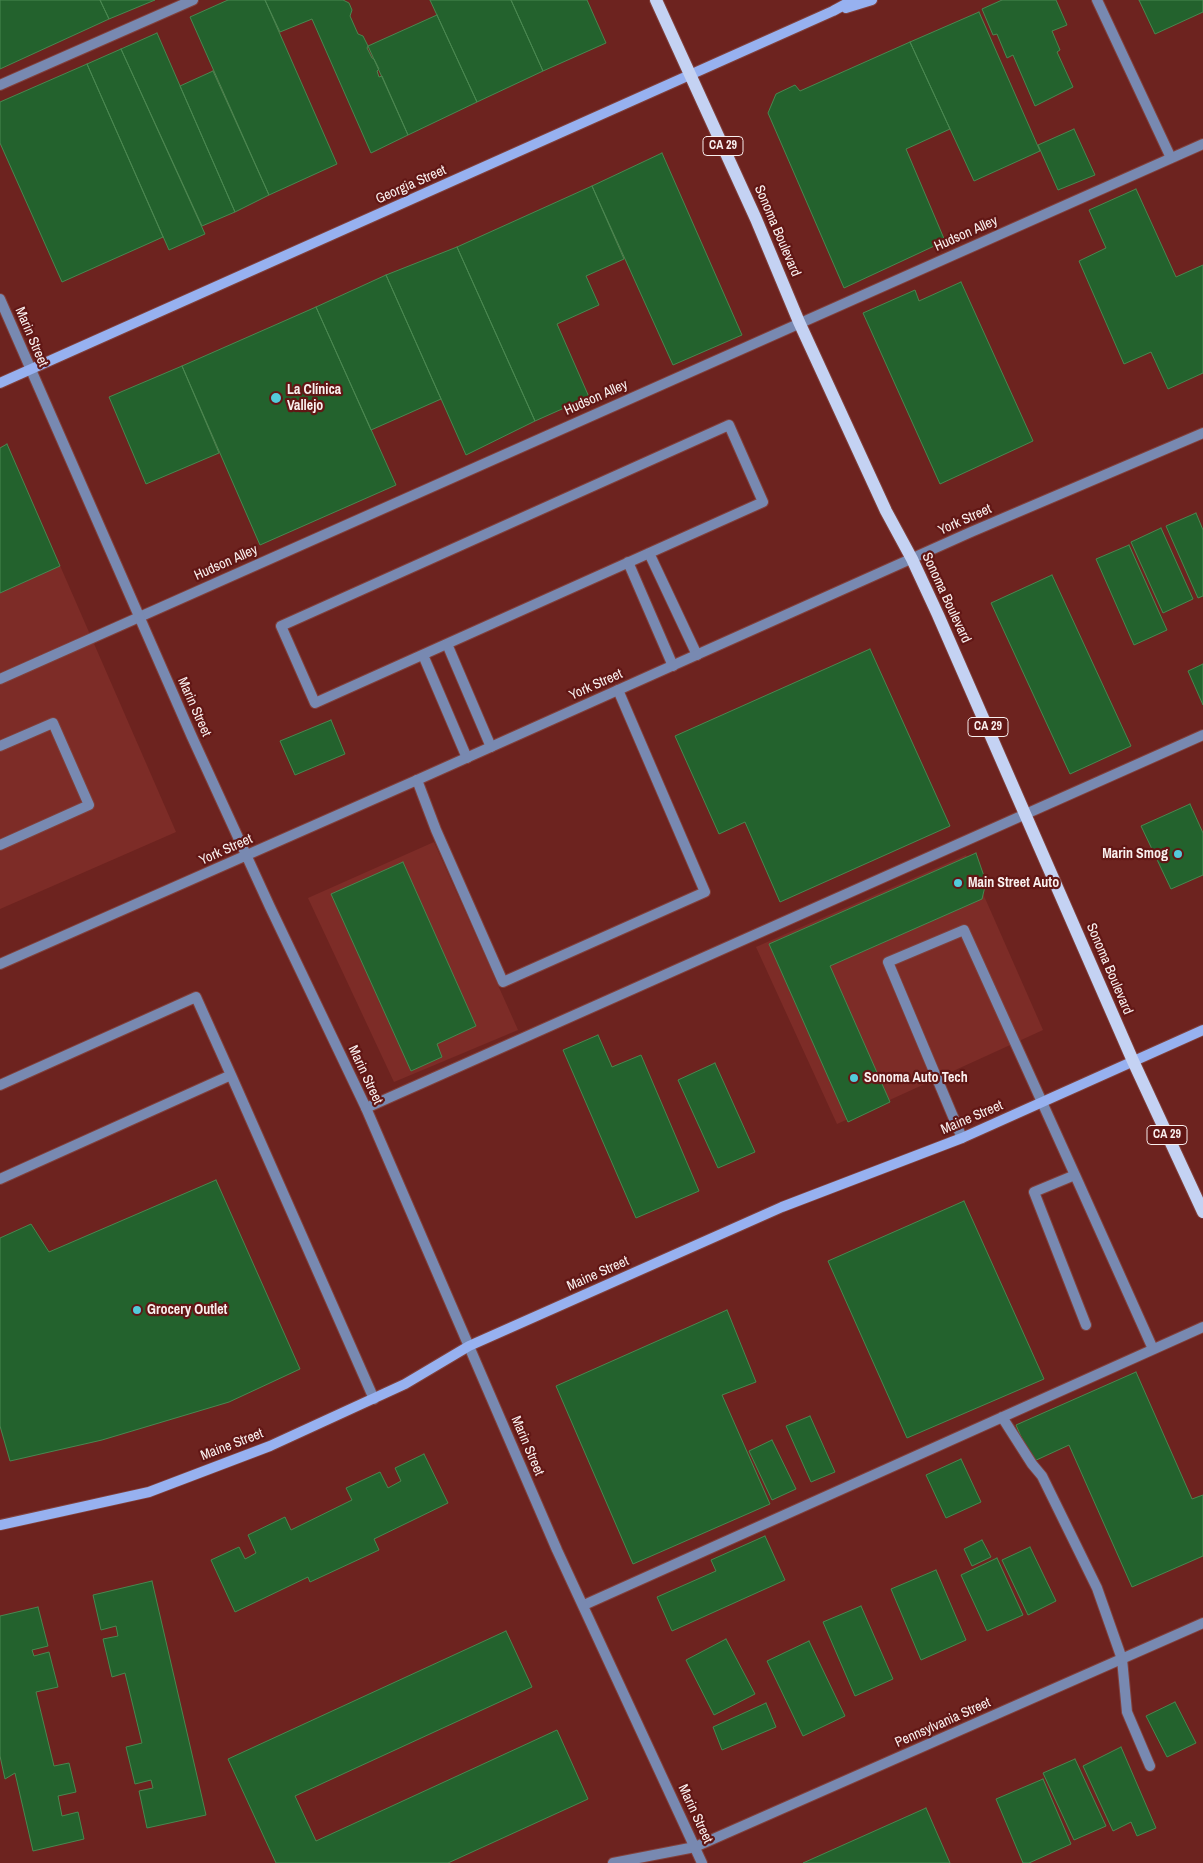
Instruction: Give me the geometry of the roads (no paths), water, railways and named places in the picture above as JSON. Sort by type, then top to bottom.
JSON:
[{"type":"main road","name":"Sonoma Boulevard","points":[[656,0],[756,219],[799,322],[886,511],[912,559],[1026,814],[1133,1061],[1203,1212]]},
{"type":"street","points":[[0,85],[192,0]]},
{"type":"street","name":"Georgia Street","points":[[0,383],[833,11],[853,0]]},
{"type":"street","name":"Georgia Street","points":[[833,11],[872,0]]},
{"type":"street","points":[[1097,0],[1171,158]]},
{"type":"street","name":"Hudson Alley","points":[[0,679],[799,322],[1203,144]]},
{"type":"street","name":"Marin Street","points":[[0,299],[139,616],[270,907],[366,1108],[557,1550],[702,1863]]},
{"type":"street","points":[[728,425],[763,502],[628,562],[315,703],[281,626],[728,425]]},
{"type":"street","name":"York Street","points":[[0,964],[247,856],[971,532],[1203,433]]},
{"type":"street","points":[[650,553],[697,655]]},
{"type":"street","points":[[628,562],[673,666]]},
{"type":"street","points":[[446,644],[491,747]]},
{"type":"street","points":[[423,655],[467,758]]},
{"type":"street","points":[[417,780],[436,830],[503,982],[706,892],[618,690]]},
{"type":"street","points":[[0,746],[53,723],[89,805],[0,845]]},
{"type":"street","points":[[366,1108],[1203,735]]},
{"type":"street","points":[[962,1138],[888,962],[964,930],[1153,1349]]},
{"type":"street","points":[[0,1085],[196,997],[374,1399]]},
{"type":"street","name":"Maine Street","points":[[0,1525],[149,1492],[270,1446],[405,1384],[469,1346],[782,1207],[962,1138],[1203,1030]]},
{"type":"street","points":[[0,1179],[231,1075]]},
{"type":"street","points":[[1075,1175],[1034,1192],[1086,1325]]},
{"type":"street","points":[[584,1605],[1203,1327]]},
{"type":"street","points":[[1002,1417],[1050,1490],[1097,1588],[1122,1659],[1127,1712],[1150,1766]]},
{"type":"street","name":"Pennsylvania Street","points":[[613,1863],[695,1847],[1203,1623]]},
{"type":"place","name":"La Clínica Vallejo","points":[[276,398]]},
{"type":"place","name":"Marin Smog","points":[[1178,854]]},
{"type":"place","name":"Main Street Auto","points":[[958,883]]},
{"type":"place","name":"Sonoma Auto Tech","points":[[854,1078]]},
{"type":"place","name":"Grocery Outlet","points":[[137,1310]]}]
